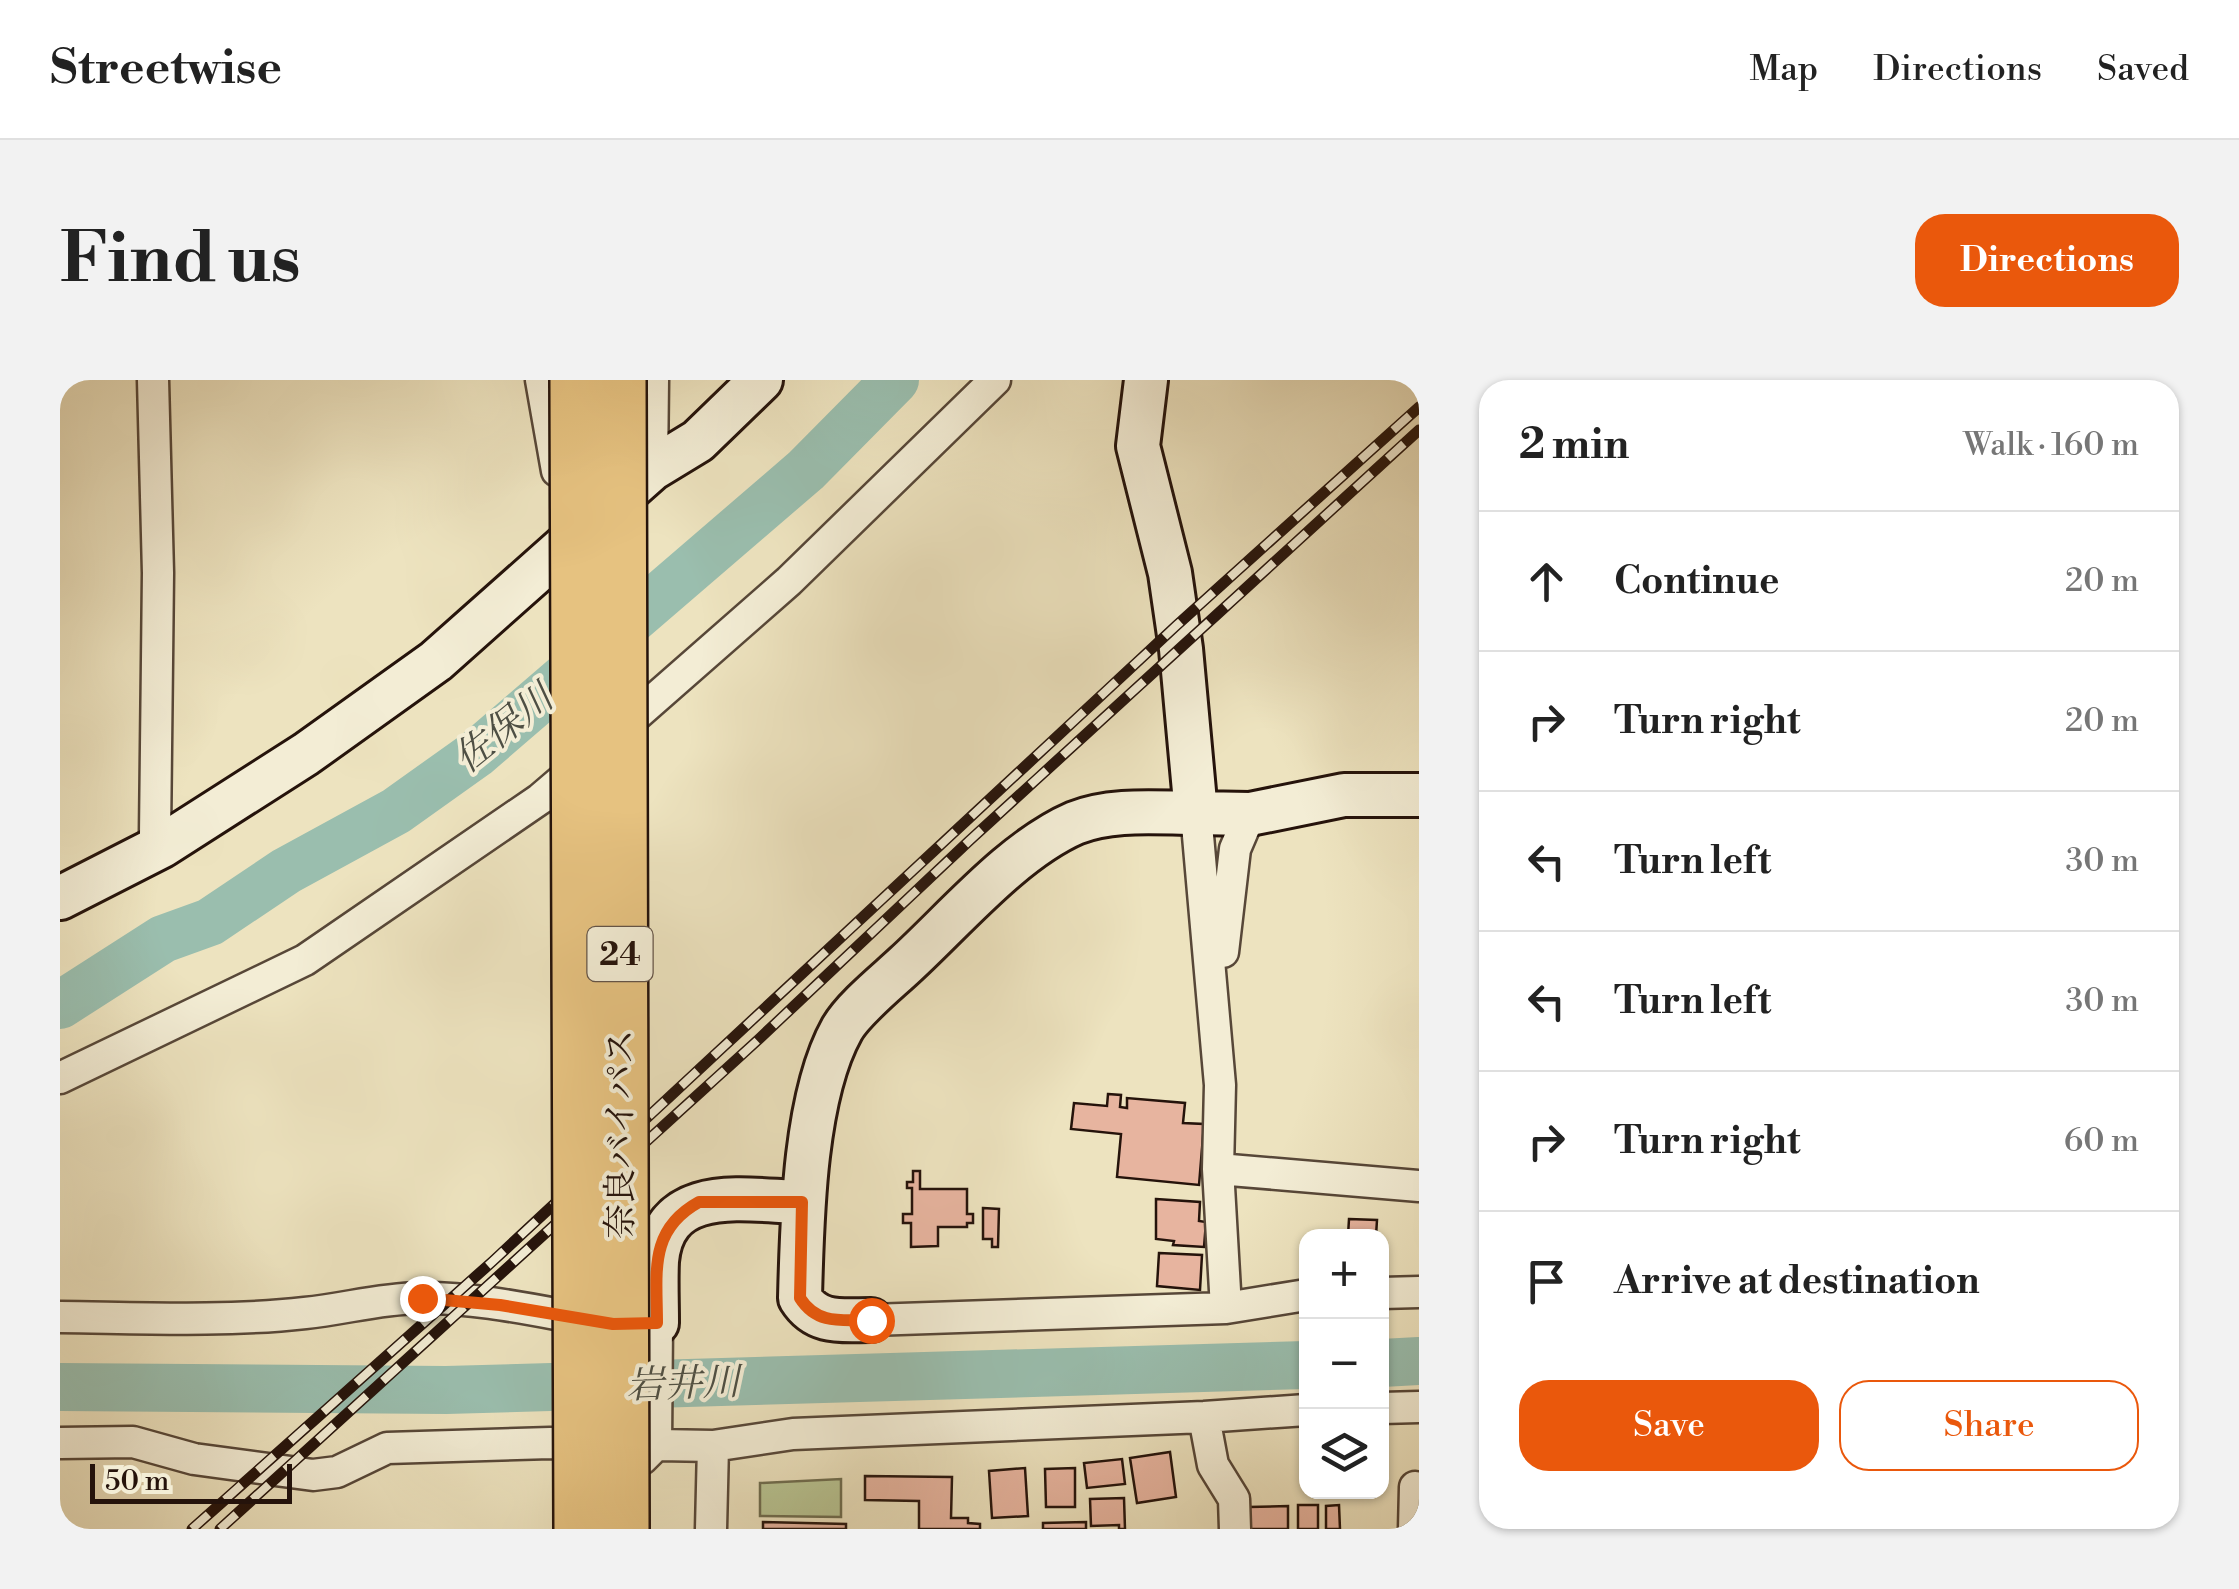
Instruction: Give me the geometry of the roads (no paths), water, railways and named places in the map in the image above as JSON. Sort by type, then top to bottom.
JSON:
[{"type":"highway","name":"奈良バイパス","points":[[578,380],[582,1529]]},
{"type":"highway","name":"奈良バイパス","points":[[618,380],[621,1529]]},
{"type":"street","points":[[154,380],[158,572],[155,835],[162,846]]},
{"type":"street","points":[[541,380],[570,543]]},
{"type":"street","points":[[652,469],[653,380]]},
{"type":"street","points":[[60,898],[162,846],[306,754],[436,662],[652,469],[698,442],[762,380]]},
{"type":"street","points":[[60,1078],[305,960],[540,799],[789,581],[995,380]]},
{"type":"street","points":[[1146,380],[1138,446],[1170,574],[1181,649],[1216,1010],[1220,1085],[1218,1169],[1226,1308]]},
{"type":"street","points":[[1299,1296],[1226,1308],[824,1320],[808,1311],[800,1298],[802,1202],[821,1084],[843,1027],[1013,864],[1078,822],[1120,814],[1250,814],[1344,795],[1419,794]]},
{"type":"street","points":[[1216,1010],[1235,849],[1250,814]]},
{"type":"street","points":[[1218,1169],[1419,1186]]},
{"type":"street","points":[[621,1529],[621,1492],[656,1437],[657,1257],[663,1236],[684,1210],[699,1202],[802,1202]]},
{"type":"street","points":[[1389,1293],[1419,1292]]},
{"type":"street","points":[[60,1317],[234,1318],[422,1298],[500,1305],[656,1332]]},
{"type":"street","points":[[1389,1408],[1419,1407]]},
{"type":"street","points":[[60,1443],[134,1442],[194,1460],[313,1475],[337,1472],[387,1448],[656,1437],[712,1446],[793,1434],[1299,1410]]},
{"type":"street","points":[[1204,1417],[1214,1465],[1234,1500],[1236,1529]]},
{"type":"street","points":[[711,1529],[712,1446]]},
{"type":"street","points":[[1414,1529],[1415,1487]]},
{"type":"waterway","name":"佐保川","points":[[60,1005],[163,939],[210,922],[286,871],[396,811],[476,754],[806,470],[895,380]]},
{"type":"waterway","name":"岩井川","points":[[1389,1363],[1419,1361]]},
{"type":"waterway","name":"岩井川","points":[[60,1387],[446,1390],[1299,1365]]},
{"type":"railway","points":[[192,1529],[493,1261],[1177,625],[1419,407]]},
{"type":"railway","points":[[220,1529],[1419,430]]}]
